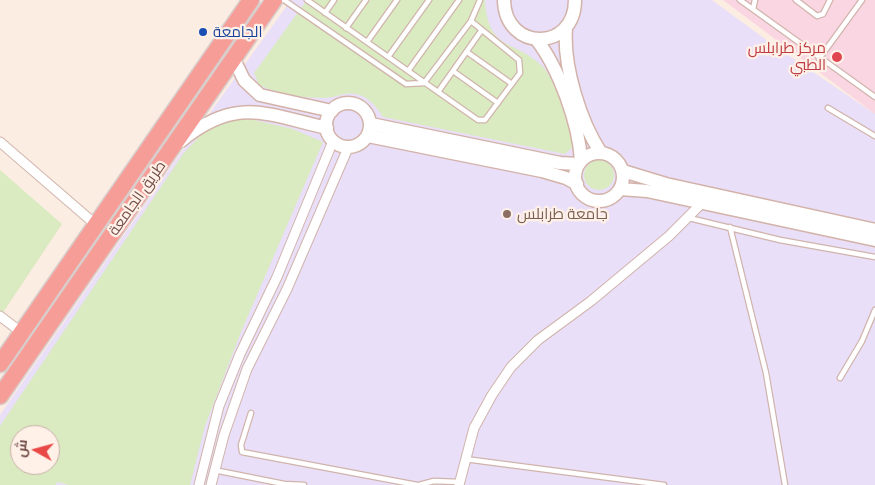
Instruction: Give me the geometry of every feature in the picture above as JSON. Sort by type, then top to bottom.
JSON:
[{"type":"highway","name":"طريق الجامعة","points":[[0,364],[251,0]]},
{"type":"highway","name":"طريق الجامعة","points":[[0,396],[232,58],[274,0]]},
{"type":"street","points":[[504,0],[504,10],[512,27],[527,37],[536,39],[552,37],[566,28]]},
{"type":"street","points":[[576,0],[575,10],[566,28],[565,44],[569,69],[589,132],[601,153]]},
{"type":"street","points":[[536,39],[556,71],[578,137],[580,162]]},
{"type":"street","points":[[232,58],[244,80],[260,96],[332,111]]},
{"type":"street","points":[[343,104],[356,104],[366,112],[369,130],[360,144],[348,148],[333,141],[327,128],[327,119],[332,111],[343,104]]},
{"type":"street","points":[[170,150],[200,126],[222,115],[239,111],[253,112],[327,128]]},
{"type":"street","points":[[369,130],[560,163],[580,162]]},
{"type":"street","points":[[369,130],[548,172],[576,184],[584,196],[597,201],[610,198],[620,189],[623,180],[623,170],[615,158],[601,153],[590,154],[580,162],[576,170],[576,184]]},
{"type":"street","points":[[199,485],[219,406],[240,354],[277,277],[333,141]]},
{"type":"street","points":[[0,142],[95,224]]},
{"type":"street","points":[[211,485],[234,399],[287,289],[348,148]]},
{"type":"street","points":[[623,170],[666,184],[875,230]]},
{"type":"street","points":[[620,189],[648,191],[875,240]]},
{"type":"street","points":[[459,484],[464,459],[474,428],[492,395],[511,367],[538,340],[591,301],[689,218],[702,203]]},
{"type":"street","points":[[1,317],[21,332]]},
{"type":"lane","points":[[284,0],[406,84],[424,83],[471,21],[480,0]]},
{"type":"lane","points":[[307,0],[478,120],[485,120],[520,74],[519,60],[471,21]]},
{"type":"lane","points":[[325,13],[334,0]]},
{"type":"lane","points":[[346,28],[366,0]]},
{"type":"lane","points":[[366,42],[397,0]]},
{"type":"lane","points":[[388,57],[429,0]]},
{"type":"lane","points":[[408,71],[459,0]]},
{"type":"lane","points":[[740,0],[875,97]]},
{"type":"lane","points":[[753,9],[755,0]]},
{"type":"lane","points":[[796,0],[817,16],[822,14],[830,0]]},
{"type":"lane","points":[[820,59],[862,0]]},
{"type":"lane","points":[[438,92],[481,31]]},
{"type":"lane","points":[[466,52],[512,84]]},
{"type":"lane","points":[[453,71],[498,103]]},
{"type":"lane","points":[[828,108],[875,136]]},
{"type":"lane","points":[[689,218],[875,257]]},
{"type":"lane","points":[[730,227],[766,372],[785,485]]},
{"type":"lane","points":[[840,378],[862,341],[875,310]]},
{"type":"lane","points":[[251,414],[241,444],[242,452],[418,485],[434,481],[459,484]]},
{"type":"lane","points":[[464,459],[664,485]]},
{"type":"lane","points":[[214,470],[264,483],[304,485]]},
{"type":"shaded area","name":"جامعة طرابلس","points":[[291,0],[712,0],[772,44],[875,114],[875,485],[0,485],[0,415],[173,164]]},
{"type":"shaded area","name":"مركز طرابلس الطبي","points":[[723,0],[875,0],[875,114]]},
{"type":"green space","points":[[307,0],[485,0],[487,17],[497,37],[531,57],[541,65],[552,80],[574,146],[565,154],[383,117],[372,103],[358,94],[326,98],[307,97],[283,93],[259,85],[254,73]]},
{"type":"green space","points":[[245,118],[293,129],[323,142],[241,332],[205,426],[190,485],[69,485],[57,482],[56,485],[0,485],[0,426],[183,154],[208,127]]},
{"type":"green space","points":[[599,160],[610,164],[614,175],[610,186],[599,190],[588,186],[584,175],[588,164]]},
{"type":"green space","points":[[0,170],[62,224],[0,317]]},
{"type":"place","name":"الجامعة","points":[[203,32]]},
{"type":"place","name":"مركز طرابلس الطبي","points":[[837,57]]},
{"type":"place","name":"جامعة طرابلس","points":[[507,214]]}]
